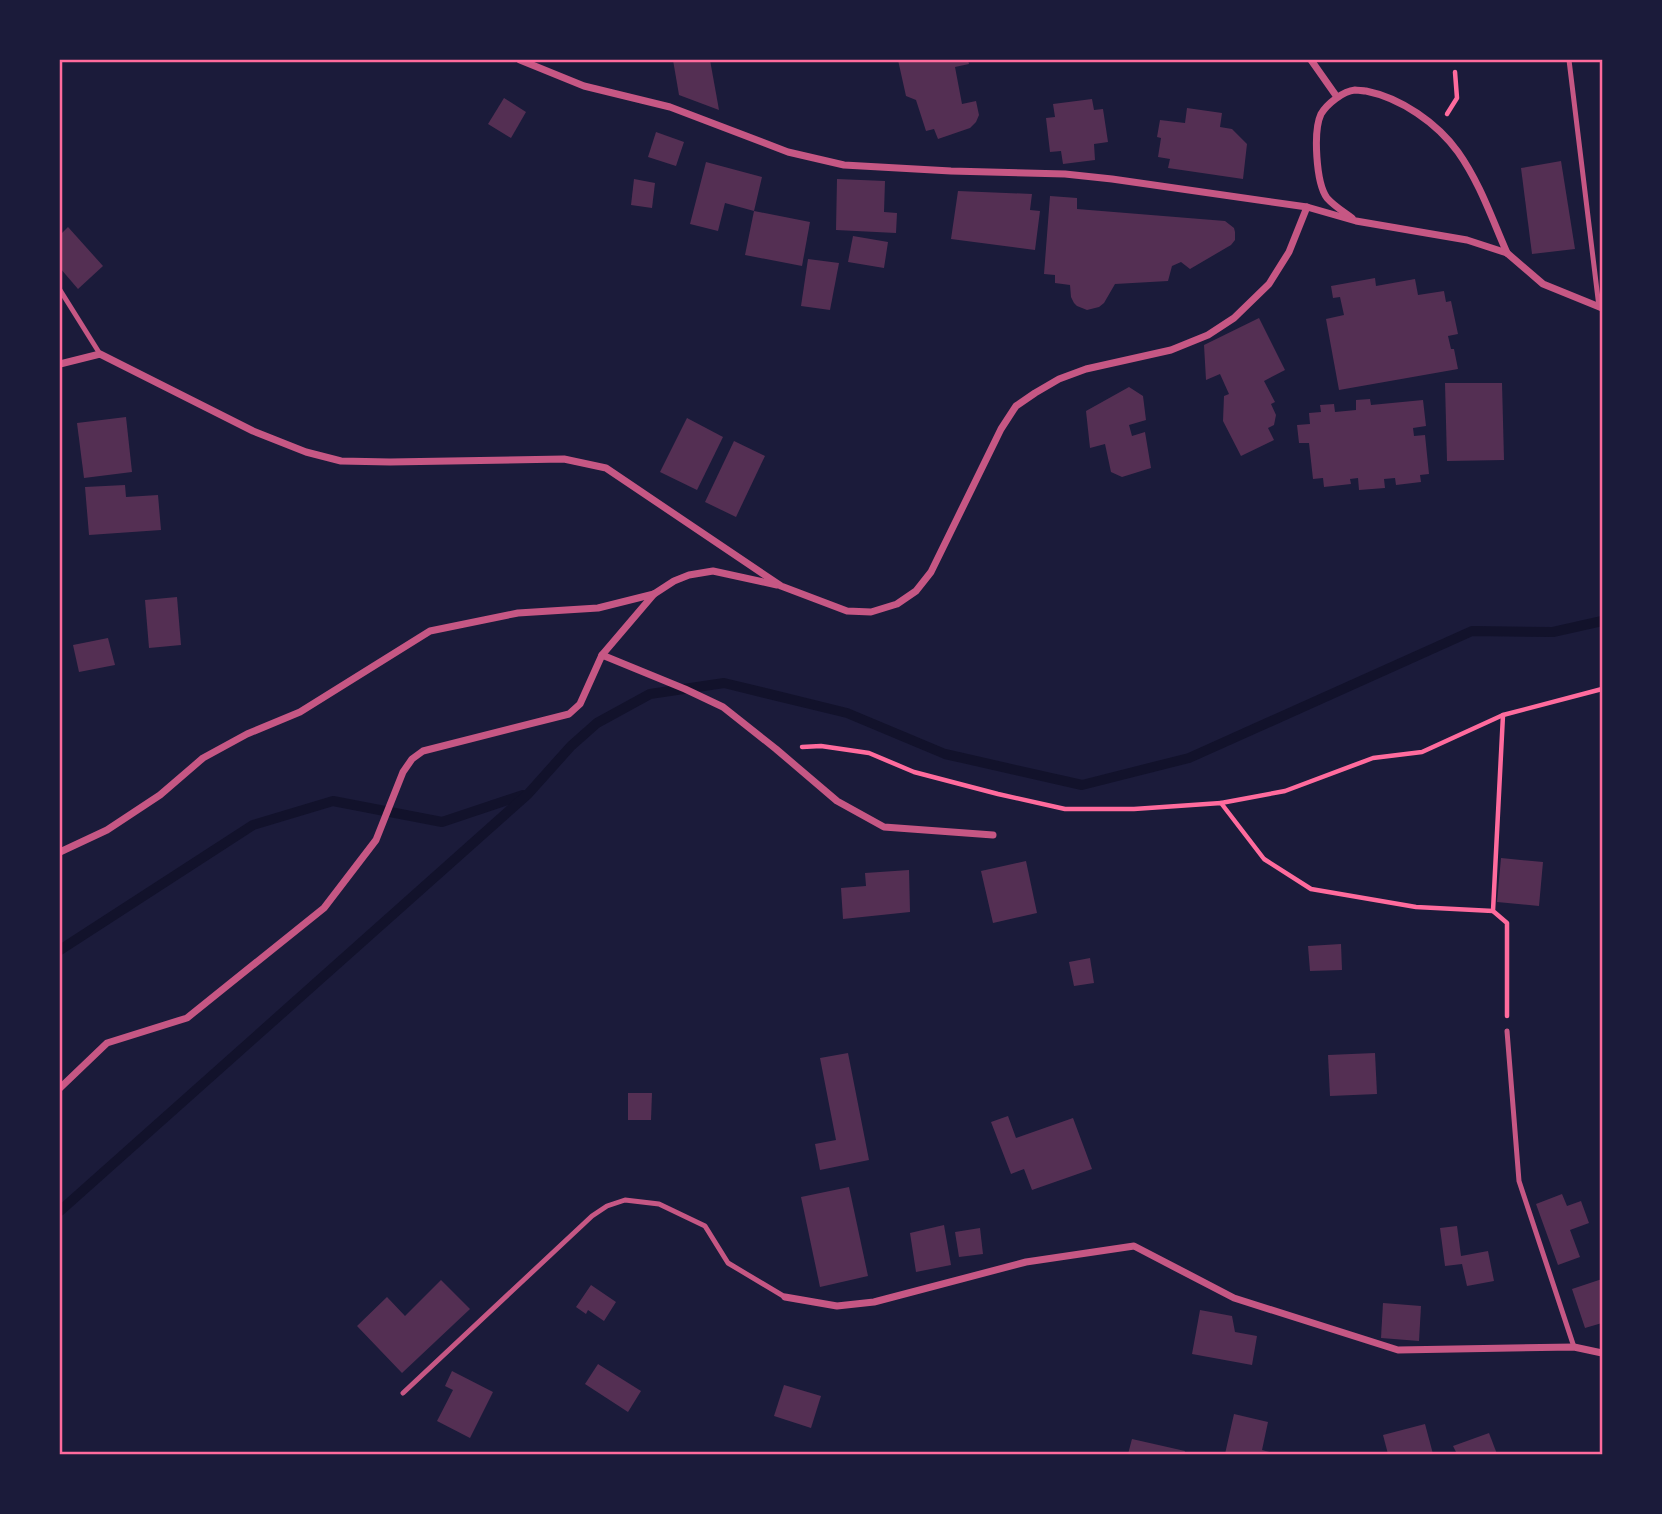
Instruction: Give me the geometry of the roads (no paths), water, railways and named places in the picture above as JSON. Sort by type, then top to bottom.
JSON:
[{"type":"street","points":[[520,60],[584,86],[670,107],[788,152],[844,164],[951,172],[1065,174],[1307,206],[1356,221],[1467,240],[1507,253],[1543,284],[1601,307]]},
{"type":"street","points":[[1311,60],[1337,97]]},
{"type":"street","points":[[1356,221],[1326,197],[1317,169],[1316,141],[1321,115],[1337,97],[1356,89],[1377,93],[1410,108],[1437,129],[1457,150],[1475,177],[1507,253]]},
{"type":"street","points":[[60,1088],[107,1043],[187,1018],[324,908],[376,841],[403,772],[412,759],[423,751],[569,714],[580,704],[602,655],[654,594],[674,581],[689,575],[713,572],[781,586],[847,611],[871,612],[897,604],[916,591],[931,572],[1001,429],[1016,407],[1059,379],[1086,369],[1171,350],[1208,335],[1234,318],[1269,285],[1289,252],[1307,206]]},
{"type":"street","points":[[60,364],[100,354],[253,430],[306,452],[341,461],[564,459],[606,468],[781,586]]},
{"type":"street","points":[[60,852],[107,830],[160,795],[204,758],[247,734],[300,712],[430,631],[518,613],[598,607],[654,594]]},
{"type":"street","points":[[602,655],[723,707],[837,801],[884,827],[993,835]]},
{"type":"street","points":[[785,1297],[837,1306],[874,1302],[1026,1262],[1134,1246],[1234,1298],[1398,1350],[1574,1347],[1602,1353]]},
{"type":"lane","points":[[1569,60],[1601,307]]},
{"type":"lane","points":[[60,290],[100,354]]},
{"type":"lane","points":[[1507,1031],[1519,1181],[1574,1347]]},
{"type":"lane","points":[[403,1393],[592,1216],[607,1206],[625,1200],[659,1204],[705,1226],[728,1263],[785,1297]]},
{"type":"waterway","points":[[60,1211],[528,794],[571,746],[597,723],[650,694],[724,683],[847,713],[945,754],[1082,785],[1189,758],[1472,631],[1553,632],[1602,621]]},
{"type":"waterway","points":[[60,950],[253,825],[333,801],[442,822],[523,795]]}]
